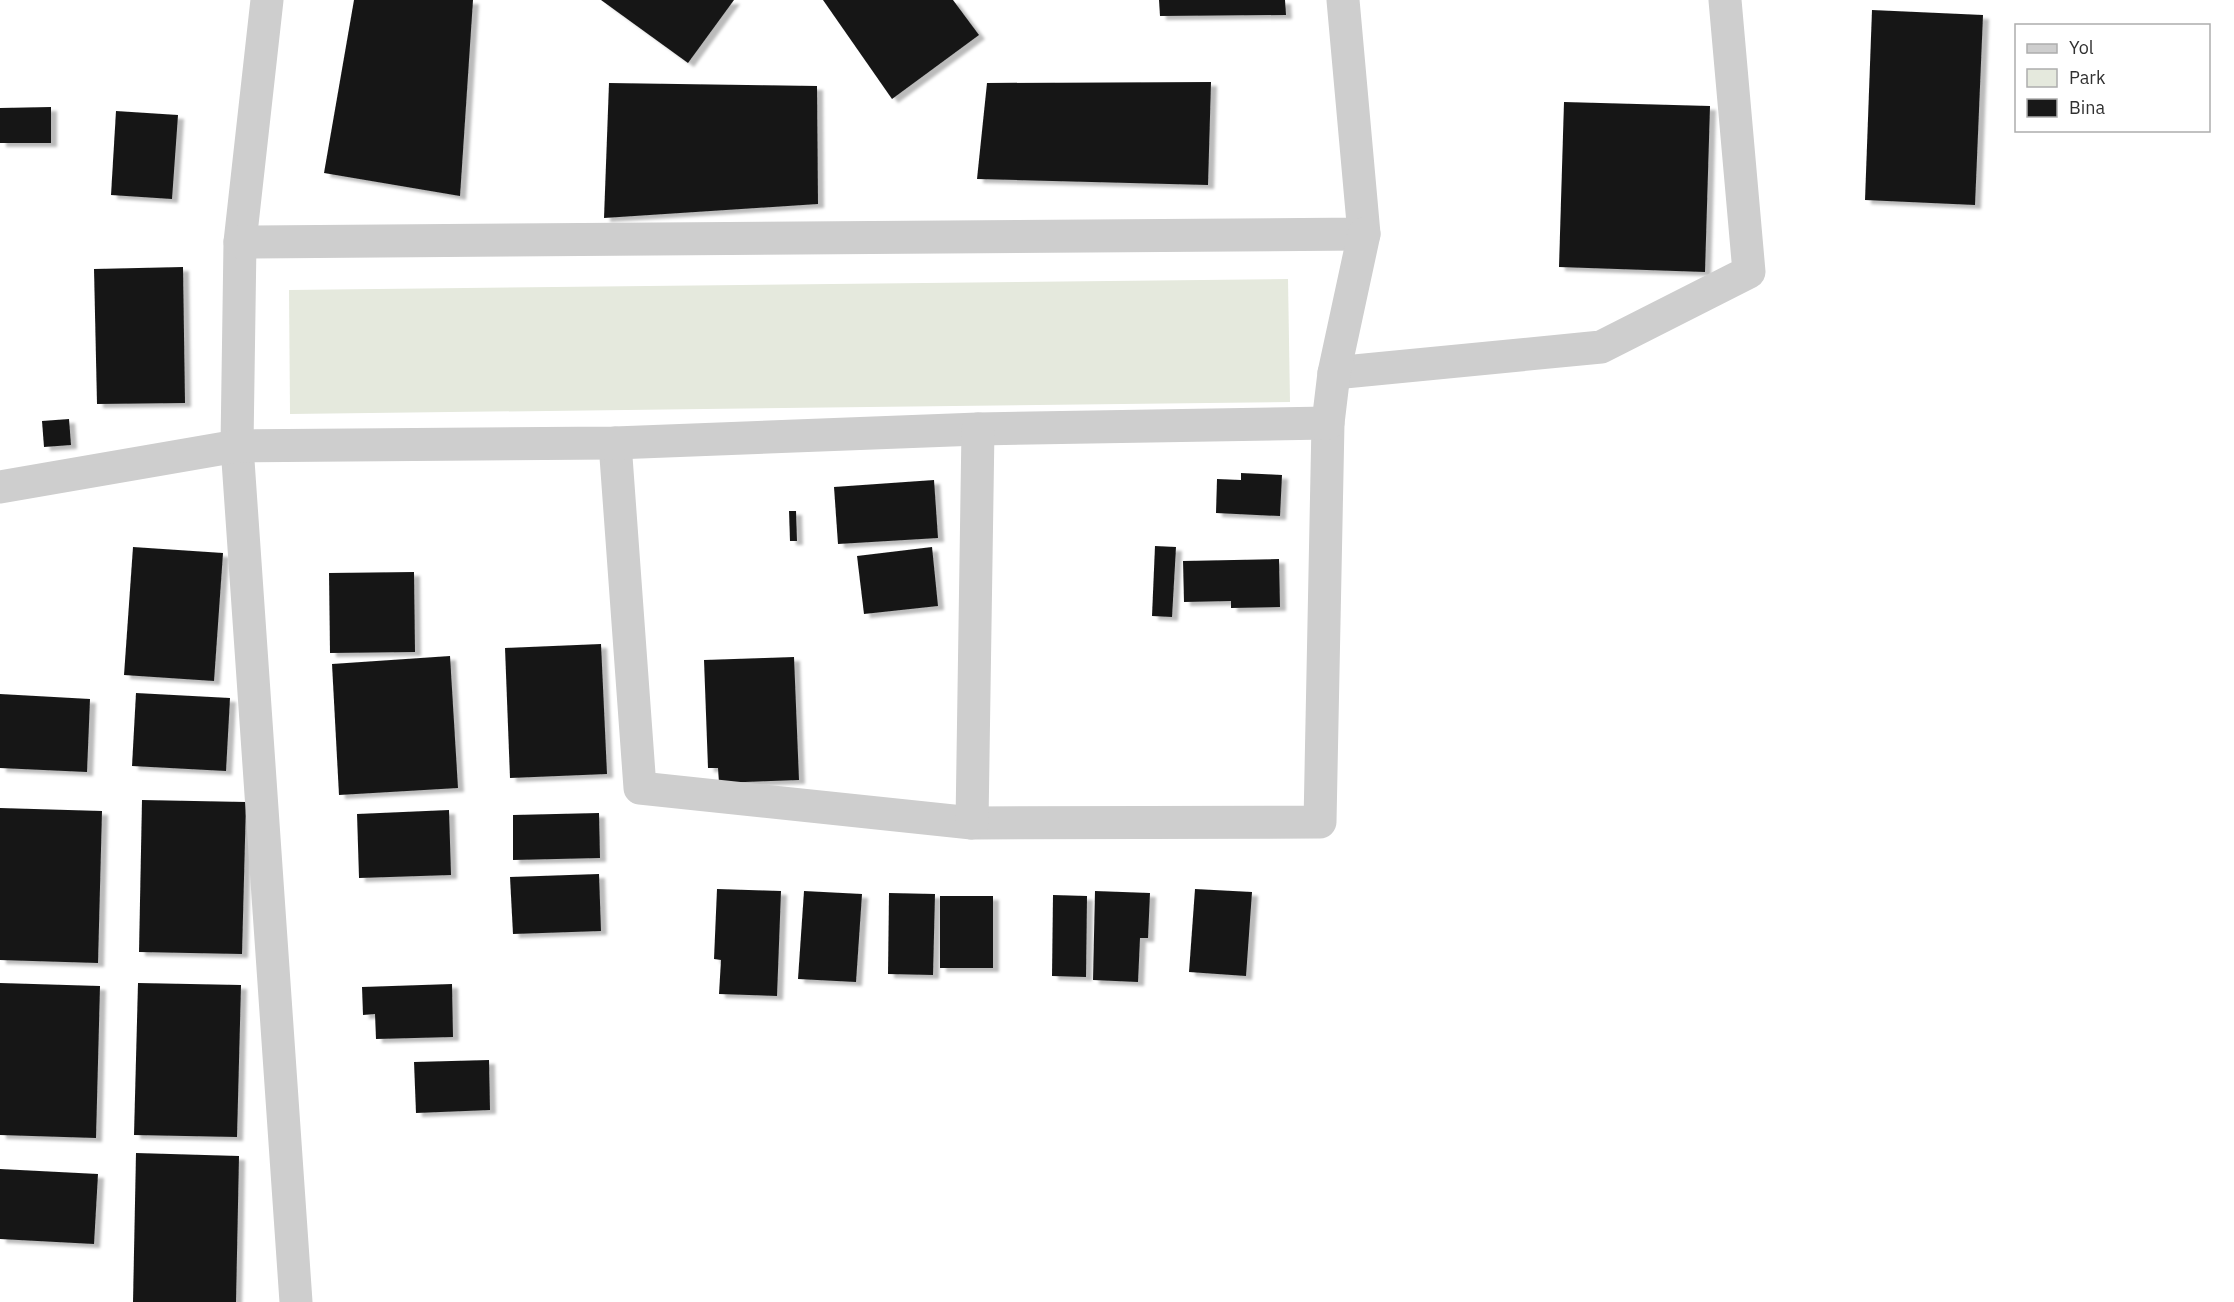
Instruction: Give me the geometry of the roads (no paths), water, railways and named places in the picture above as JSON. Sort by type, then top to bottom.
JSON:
[{"type":"street","points":[[267,0],[240,242],[237,446],[296,1302]]},
{"type":"street","points":[[615,443],[640,788],[972,823],[1320,822],[1328,423],[1334,373],[1364,234],[1343,0]]},
{"type":"street","points":[[1334,373],[1601,348],[1749,272],[1725,0]]},
{"type":"street","points":[[240,242],[1364,234]]},
{"type":"street","points":[[0,487],[237,446],[615,443],[978,429],[1328,423]]},
{"type":"street","points":[[972,823],[978,429]]}]
